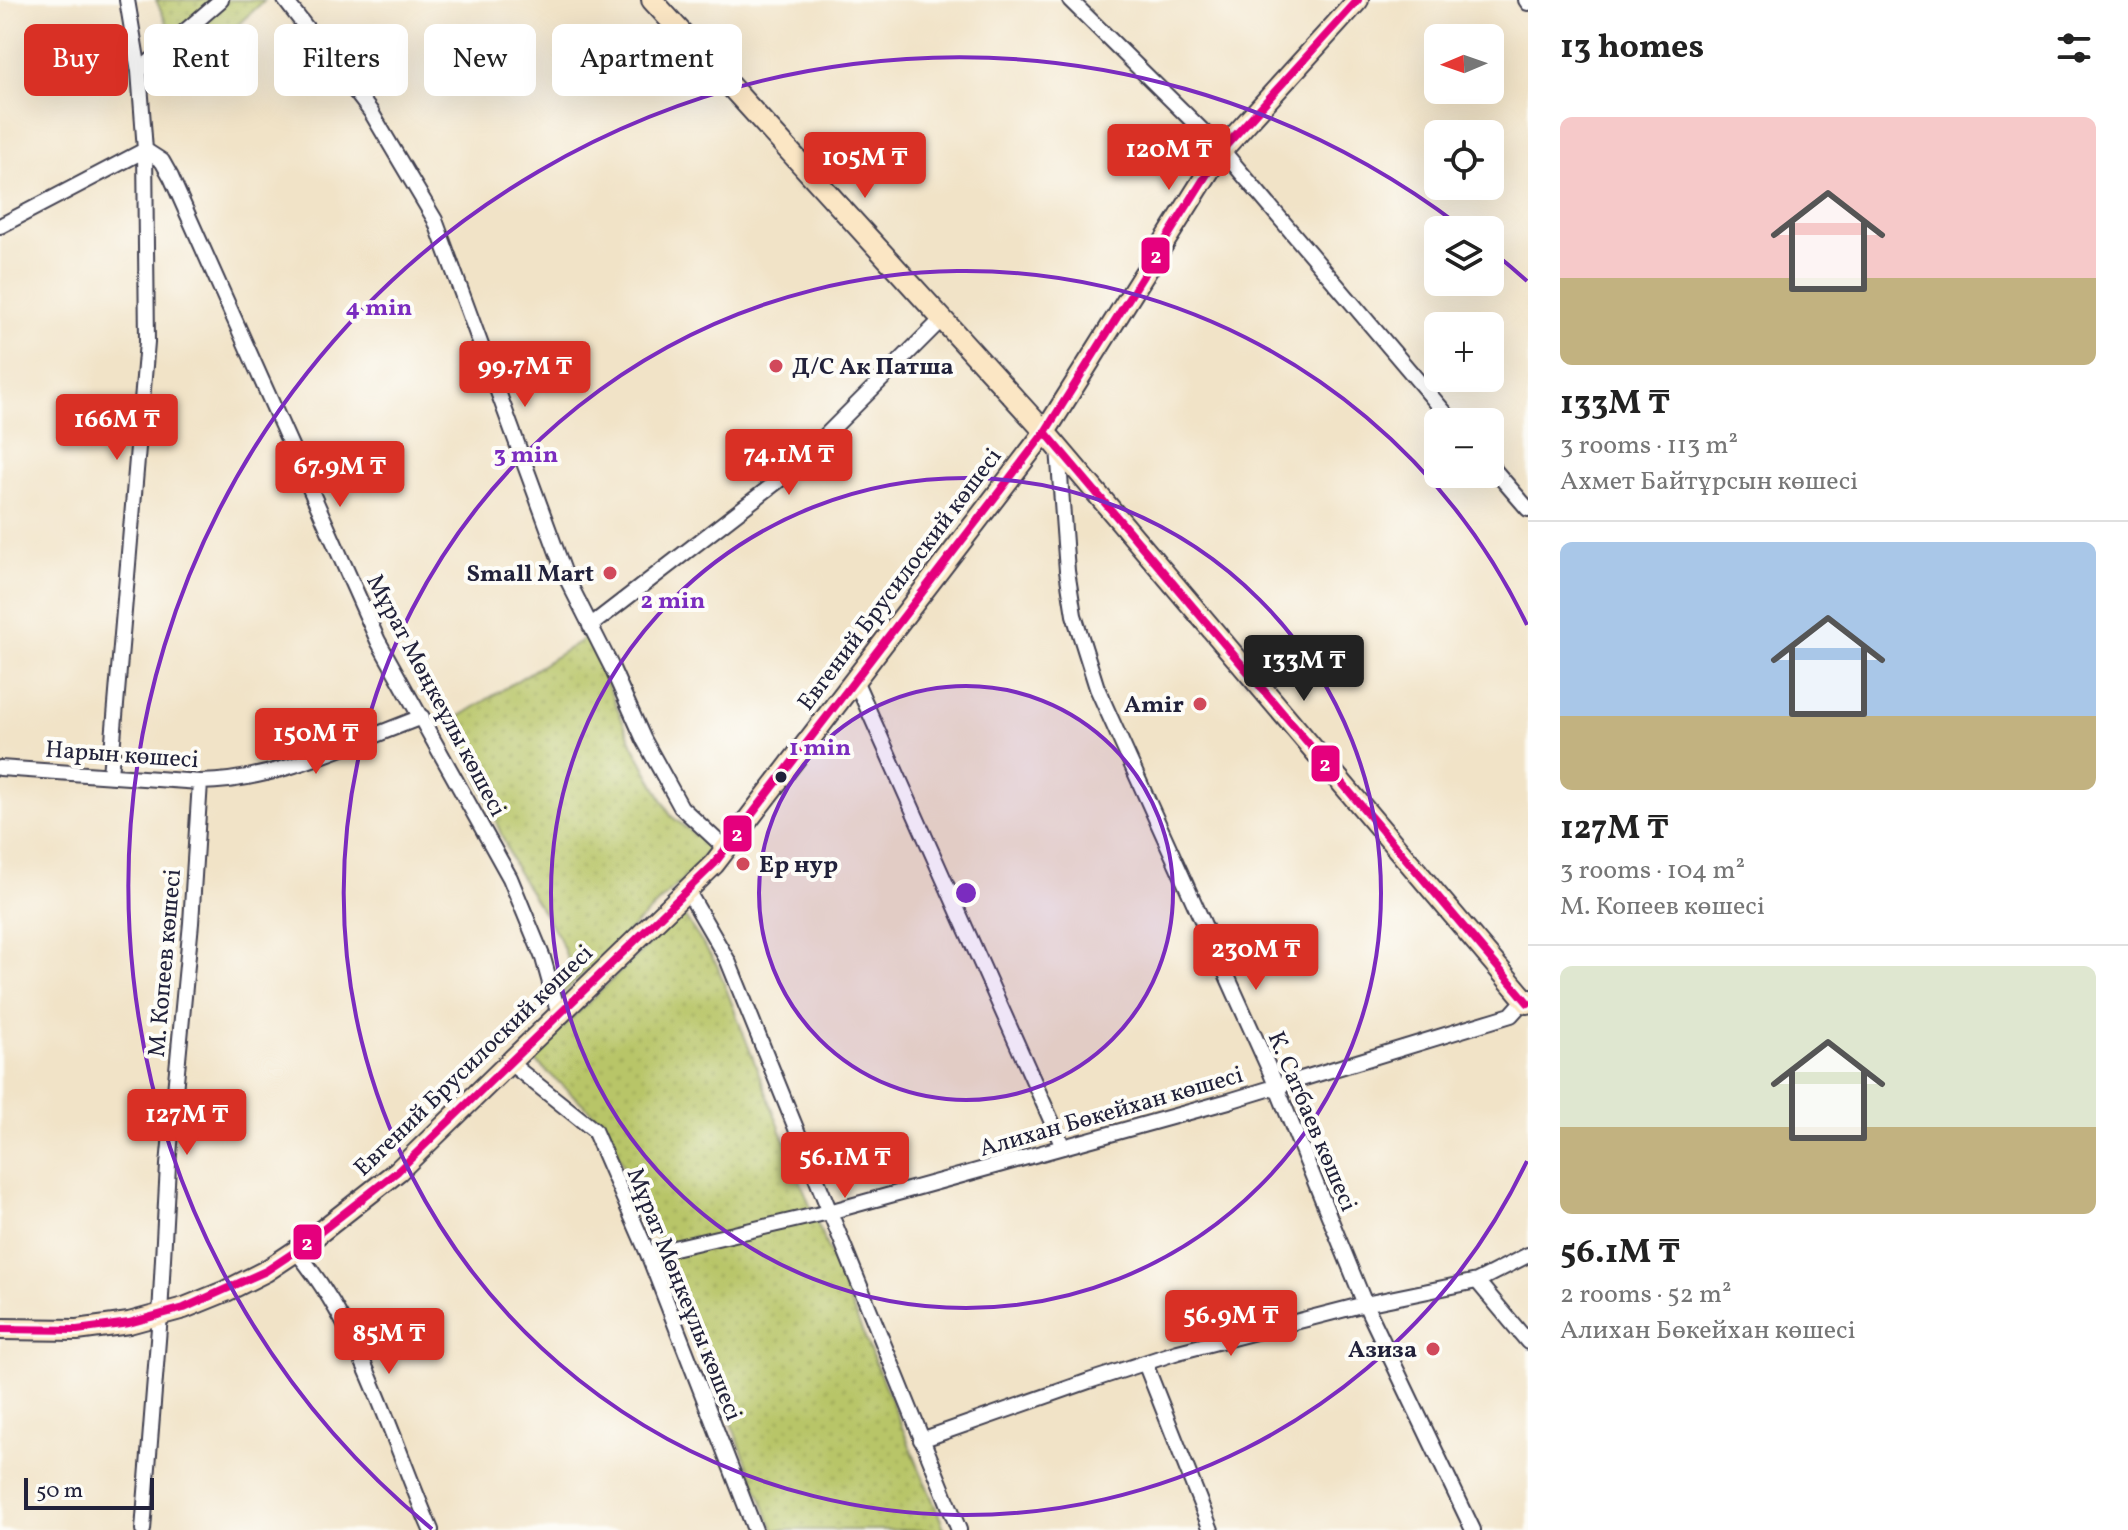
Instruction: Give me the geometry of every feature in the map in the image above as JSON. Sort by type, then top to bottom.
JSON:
[{"type":"main road","points":[[652,0],[1045,432],[1527,999]]},
{"type":"main road","name":"Евгений Брусилоский көшесі","points":[[0,1329],[77,1330],[129,1323],[226,1291],[266,1271],[398,1171],[687,890],[726,849],[1045,432],[1222,150],[1358,0]]},
{"type":"street","points":[[110,775],[147,342],[145,150],[139,71],[127,0]]},
{"type":"street","points":[[139,71],[221,0]]},
{"type":"street","points":[[285,0],[371,112],[435,220],[566,577],[644,740],[681,807],[726,849]]},
{"type":"street","points":[[1070,0],[1222,150],[1441,408]]},
{"type":"street","points":[[0,226],[145,150]]},
{"type":"street","name":"Мұрат Мөңкеұлы көшесі","points":[[145,150],[162,161],[171,177],[378,641],[510,878],[543,958],[559,1015]]},
{"type":"street","points":[[590,626],[787,474],[943,318]]},
{"type":"street","name":"К. Сатбаев көшесі","points":[[1058,448],[1067,571],[1074,615],[1097,688],[1276,1087],[1365,1304],[1473,1530]]},
{"type":"street","points":[[1504,481],[1528,509]]},
{"type":"street","points":[[855,680],[1063,1147]]},
{"type":"street","name":"Нарын көшесі","points":[[0,768],[229,782],[263,774],[422,717]]},
{"type":"street","name":"М. Копеев көшесі","points":[[143,1530],[168,1165],[191,923],[200,782]]},
{"type":"street","points":[[687,890],[728,961],[959,1530]]},
{"type":"street","name":"Алихан Бөкейхан көшесі","points":[[648,1254],[829,1212],[1276,1087],[1511,1015],[1527,999]]},
{"type":"street","name":"Мұрат Мөңкеұлы көшесі","points":[[510,1063],[594,1130],[648,1254],[755,1530]]},
{"type":"street","points":[[296,1251],[320,1279],[360,1354],[431,1530]]},
{"type":"street","points":[[921,1440],[1145,1363],[1365,1304],[1477,1281],[1528,1255]]},
{"type":"street","points":[[1477,1281],[1528,1342]]},
{"type":"street","points":[[1145,1363],[1211,1530]]},
{"type":"green space","points":[[156,0],[265,0],[239,24],[167,24]]},
{"type":"green space","points":[[587,637],[633,745],[671,816],[711,847],[691,872],[561,995],[568,961],[559,937],[516,870],[454,720]]},
{"type":"green space","points":[[682,913],[717,965],[814,1216],[945,1530],[774,1530],[662,1251],[604,1123],[531,1057]]},
{"type":"transit line","name":"2","points":[[0,1329],[77,1330],[129,1323],[184,1308],[266,1271],[398,1171],[714,864],[1045,432],[1222,150],[1358,0]]},
{"type":"transit line","name":"2","points":[[1045,432],[1528,1003]]},
{"type":"place","name":"Д/С Ак Патша","points":[[776,366]]},
{"type":"place","name":"Small Mart","points":[[610,573]]},
{"type":"place","name":"Amir","points":[[1200,704]]},
{"type":"place","name":"Ер нур","points":[[743,864]]},
{"type":"place","name":"Азиза","points":[[1433,1349]]}]
